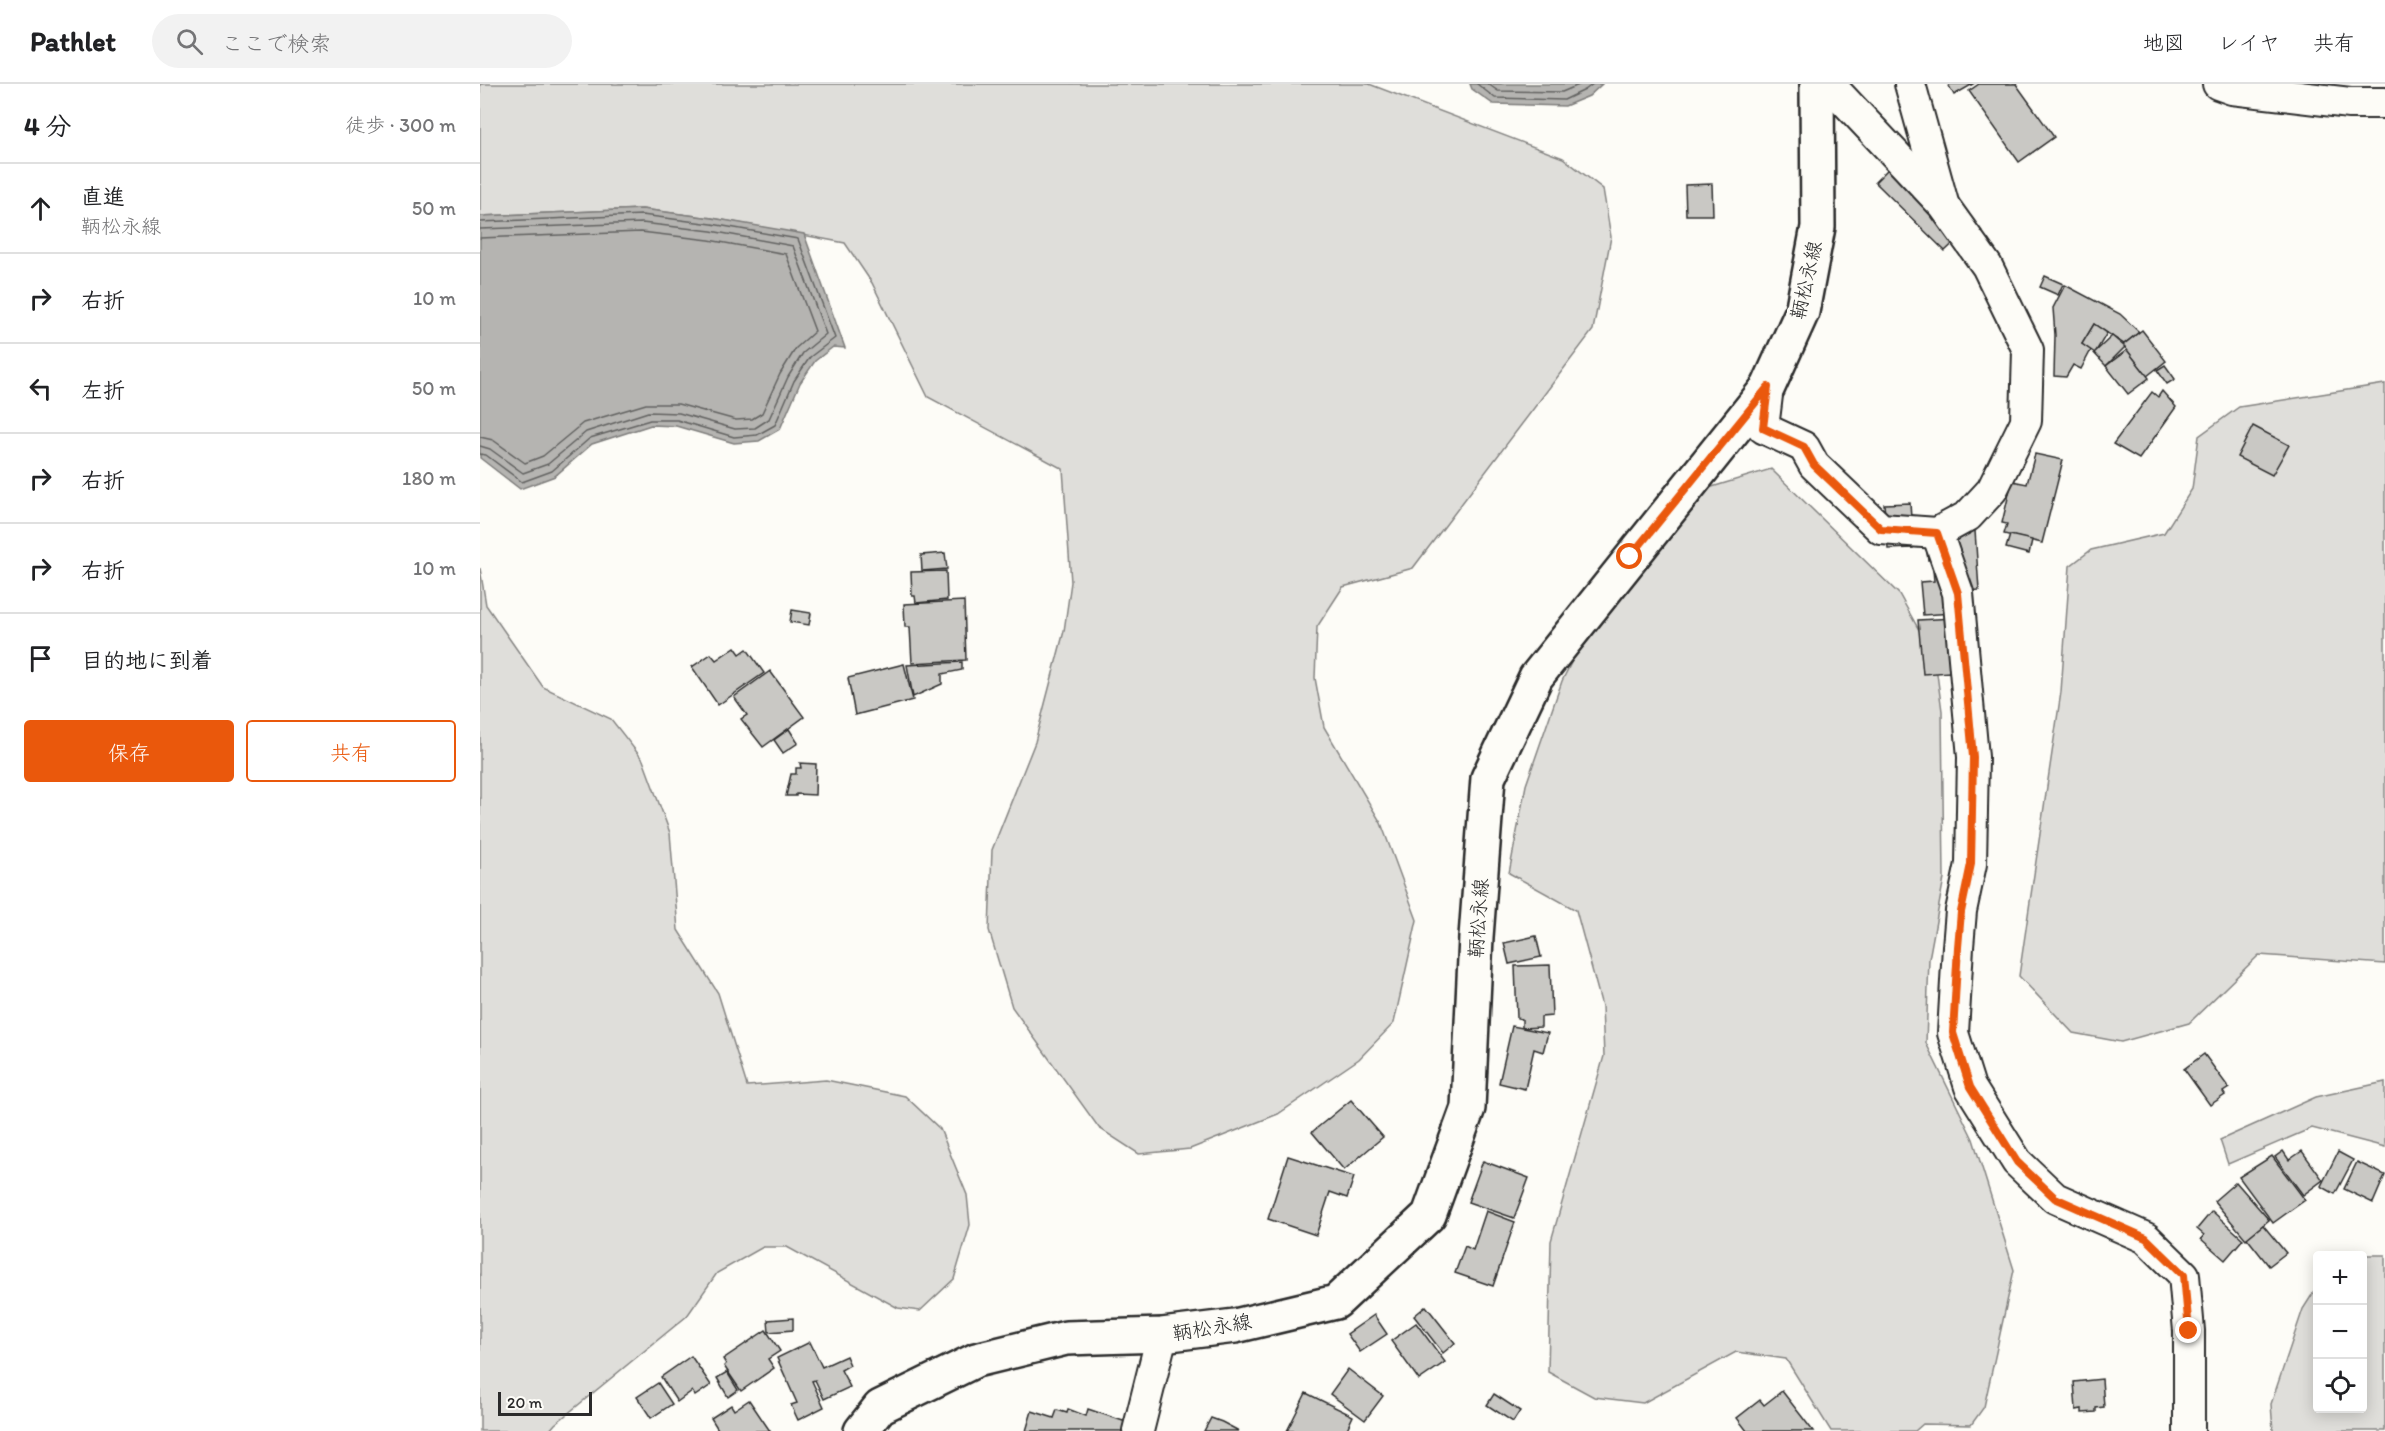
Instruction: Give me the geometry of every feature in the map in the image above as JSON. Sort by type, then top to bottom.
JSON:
[{"type":"main road","name":"鞆松永線","points":[[861,1431],[880,1407],[976,1360],[1066,1338],[1162,1335],[1235,1326],[1336,1302],[1429,1215],[1468,1108],[1476,937],[1488,778],[1536,677],[1768,387],[1802,312],[1818,227],[1817,84]]},
{"type":"street","points":[[1768,387],[1763,428],[1804,447],[1814,465],[1881,529],[1937,533],[1968,516],[1992,490],[2026,421],[2028,350],[1987,266],[1944,206],[1829,84]]},
{"type":"street","points":[[1910,84],[1944,206]]},
{"type":"street","points":[[2218,84],[2232,89],[2350,103],[2385,102]]},
{"type":"street","points":[[1937,533],[1958,593],[1973,757],[1971,864],[1961,912],[1953,1033],[1970,1087],[2017,1162],[2055,1198],[2146,1238],[2184,1275],[2189,1331],[2189,1431]]},
{"type":"street","points":[[1138,1431],[1162,1335]]},
{"type":"shaded area","points":[[480,84],[1369,84],[1563,158],[1603,189],[1611,237],[1593,330],[1413,568],[1343,587],[1317,627],[1315,678],[1324,727],[1381,823],[1417,920],[1394,1023],[1359,1059],[1278,1114],[1190,1149],[1139,1154],[1099,1128],[1012,1007],[989,930],[992,850],[1035,742],[1064,631],[1071,582],[1063,469],[928,397],[872,283],[845,243],[712,218],[642,209],[480,216]]},
{"type":"shaded area","points":[[2385,384],[2385,964],[2259,955],[2189,1023],[2121,1042],[2073,1033],[2019,976],[2061,692],[2070,566],[2091,550],[2164,533],[2192,489],[2199,436],[2239,407]]},
{"type":"shaded area","points":[[1771,469],[1899,594],[1935,659],[1942,711],[1944,878],[1929,959],[1926,1043],[1973,1139],[2014,1270],[1984,1407],[1971,1425],[1923,1424],[1915,1431],[1831,1431],[1786,1359],[1736,1352],[1643,1403],[1594,1397],[1548,1372],[1551,1241],[1604,1056],[1602,1006],[1576,910],[1509,873],[1526,785],[1562,681],[1586,633],[1699,491]]},
{"type":"shaded area","points":[[480,568],[486,605],[543,687],[611,719],[643,760],[670,833],[678,930],[718,993],[747,1086],[826,1080],[905,1096],[940,1129],[967,1195],[970,1225],[954,1279],[920,1311],[898,1308],[787,1247],[763,1247],[717,1273],[687,1316],[549,1431],[480,1431]]},
{"type":"shaded area","points":[[2385,1082],[2385,1147],[2312,1128],[2228,1164],[2220,1140],[2316,1097]]},
{"type":"shaded area","points":[[2367,1255],[2385,1255],[2385,1431],[2273,1431],[2271,1404],[2303,1309],[2313,1293],[2313,1413],[2367,1413]]},
{"type":"water","points":[[1470,84],[1602,84],[1589,96],[1565,106],[1493,104],[1472,89]]},
{"type":"water","points":[[642,209],[804,234],[845,348],[833,347],[815,361],[800,383],[780,429],[759,441],[734,443],[676,426],[651,425],[592,444],[555,476],[520,489],[480,458],[480,216]]},
{"type":"building","points":[[1948,84],[1973,84],[1954,95]]},
{"type":"building","points":[[1979,84],[2016,84],[2054,137],[2019,162],[1969,91]]},
{"type":"building","points":[[1895,162],[1961,236],[1945,251],[1875,182]]},
{"type":"building","points":[[1712,184],[1713,215],[1686,215],[1685,185]]},
{"type":"building","points":[[2045,276],[2063,284],[2058,295],[2040,287]]},
{"type":"building","points":[[2065,285],[2120,314],[2139,332],[2124,344],[2094,324],[2082,344],[2091,350],[2081,369],[2073,365],[2066,377],[2054,376],[2053,308]]},
{"type":"building","points":[[2094,324],[2107,333],[2095,353],[2082,344]]},
{"type":"building","points":[[2142,330],[2166,361],[2147,376],[2123,345]]},
{"type":"building","points":[[2112,336],[2125,347],[2106,366],[2094,353]]},
{"type":"building","points":[[2127,350],[2149,378],[2128,394],[2106,366]]},
{"type":"building","points":[[2165,365],[2175,379],[2167,384],[2157,370]]},
{"type":"building","points":[[2162,391],[2176,407],[2139,459],[2113,444],[2152,392],[2158,397]]},
{"type":"building","points":[[2253,426],[2289,445],[2272,475],[2237,457]]},
{"type":"building","points":[[2035,454],[2063,460],[2042,543],[2004,534],[2007,524],[2002,523],[2012,481],[2027,484]]},
{"type":"building","points":[[1910,503],[1913,548],[1888,549],[1884,504]]},
{"type":"building","points":[[1974,516],[1979,590],[1951,592],[1953,613],[1923,615],[1920,582],[1934,581],[1932,559],[1928,560],[1926,545]]},
{"type":"building","points":[[2010,535],[2032,540],[2029,554],[2006,548]]},
{"type":"building","points":[[945,553],[947,569],[922,571],[921,555]]},
{"type":"building","points":[[946,571],[947,600],[916,603],[915,596],[912,596],[911,572]]},
{"type":"building","points":[[964,601],[966,660],[912,663],[910,627],[905,627],[904,604]]},
{"type":"building","points":[[792,610],[811,613],[809,625],[790,622]]},
{"type":"building","points":[[1972,617],[1977,670],[1923,674],[1918,620]]},
{"type":"building","points":[[735,647],[740,654],[747,649],[764,673],[718,705],[692,667],[711,654],[716,660]]},
{"type":"building","points":[[962,662],[962,670],[942,674],[942,684],[913,697],[907,665]]},
{"type":"building","points":[[904,664],[913,700],[855,715],[848,678]]},
{"type":"building","points":[[770,671],[804,717],[763,747],[741,719],[747,715],[734,697]]},
{"type":"building","points":[[789,729],[798,743],[783,753],[774,740]]},
{"type":"building","points":[[800,763],[816,764],[815,795],[786,796],[791,774],[796,774],[796,768],[801,768]]},
{"type":"building","points":[[1536,936],[1541,957],[1509,964],[1504,943]]},
{"type":"building","points":[[1550,965],[1552,1016],[1541,1017],[1541,1027],[1522,1028],[1522,1019],[1517,1018],[1515,966]]},
{"type":"building","points":[[1512,1026],[1548,1033],[1543,1052],[1534,1049],[1525,1089],[1499,1083]]},
{"type":"building","points":[[2204,1054],[2229,1088],[2223,1092],[2225,1095],[2210,1105],[2184,1069]]},
{"type":"building","points":[[1351,1100],[1383,1137],[1344,1170],[1312,1132]]},
{"type":"building","points":[[2283,1151],[2289,1160],[2302,1151],[2323,1180],[2303,1195],[2275,1157]]},
{"type":"building","points":[[2338,1152],[2353,1160],[2335,1194],[2321,1186]]},
{"type":"building","points":[[1288,1156],[1354,1177],[1347,1198],[1330,1192],[1316,1235],[1268,1219]]},
{"type":"building","points":[[2272,1156],[2305,1200],[2273,1223],[2239,1177]]},
{"type":"building","points":[[1483,1161],[1529,1178],[1514,1218],[1468,1202]]},
{"type":"building","points":[[2357,1162],[2385,1175],[2373,1203],[2344,1189]]},
{"type":"building","points":[[2236,1182],[2269,1220],[2246,1239],[2214,1201]]},
{"type":"building","points":[[1486,1211],[1515,1222],[1493,1286],[1455,1273],[1465,1246],[1473,1250]]},
{"type":"building","points":[[2212,1211],[2243,1239],[2225,1260],[2201,1239],[2204,1235],[2197,1229]]},
{"type":"building","points":[[2263,1225],[2286,1253],[2269,1266],[2247,1238]]},
{"type":"building","points":[[1426,1306],[1455,1343],[1443,1353],[1414,1316]]},
{"type":"building","points":[[1374,1315],[1387,1334],[1360,1352],[1347,1334]]},
{"type":"building","points":[[793,1318],[793,1330],[769,1332],[768,1320]]},
{"type":"building","points":[[1416,1323],[1445,1362],[1419,1380],[1391,1341]]},
{"type":"building","points":[[766,1330],[780,1351],[768,1359],[774,1368],[741,1391],[724,1366],[726,1364],[723,1359]]},
{"type":"building","points":[[810,1342],[822,1367],[846,1356],[850,1365],[841,1370],[850,1387],[824,1399],[815,1380],[812,1381],[824,1407],[798,1420],[791,1405],[797,1403],[777,1358]]},
{"type":"building","points":[[691,1356],[711,1385],[695,1396],[692,1391],[677,1402],[661,1377]]},
{"type":"building","points":[[1348,1369],[1383,1396],[1365,1420],[1330,1394]]},
{"type":"building","points":[[727,1372],[738,1390],[728,1397],[717,1378]]},
{"type":"building","points":[[2102,1379],[2104,1407],[2096,1408],[2096,1412],[2082,1413],[2082,1409],[2076,1410],[2074,1382]]},
{"type":"building","points":[[658,1383],[672,1404],[651,1418],[637,1397]]},
{"type":"building","points":[[1782,1391],[1813,1431],[1747,1431],[1737,1418],[1760,1400],[1764,1405]]},
{"type":"building","points":[[1306,1393],[1353,1416],[1346,1431],[1287,1431]]},
{"type":"building","points":[[1494,1394],[1520,1411],[1513,1422],[1487,1405]]},
{"type":"building","points":[[749,1400],[770,1431],[719,1431],[711,1418],[731,1405],[734,1410]]},
{"type":"building","points":[[1068,1409],[1086,1416],[1088,1409],[1126,1422],[1123,1431],[1026,1431],[1032,1411],[1054,1418],[1057,1410],[1067,1413]]},
{"type":"building","points":[[1211,1418],[1222,1422],[1239,1431],[1204,1431]]},
{"type":"route","points":[[1630,557],[1768,387],[1763,428],[1804,447],[1814,465],[1881,529],[1937,533],[1958,593],[1973,757],[1971,864],[1961,912],[1953,1033],[1970,1087],[2017,1162],[2055,1198],[2146,1238],[2184,1275],[2189,1331]]}]
